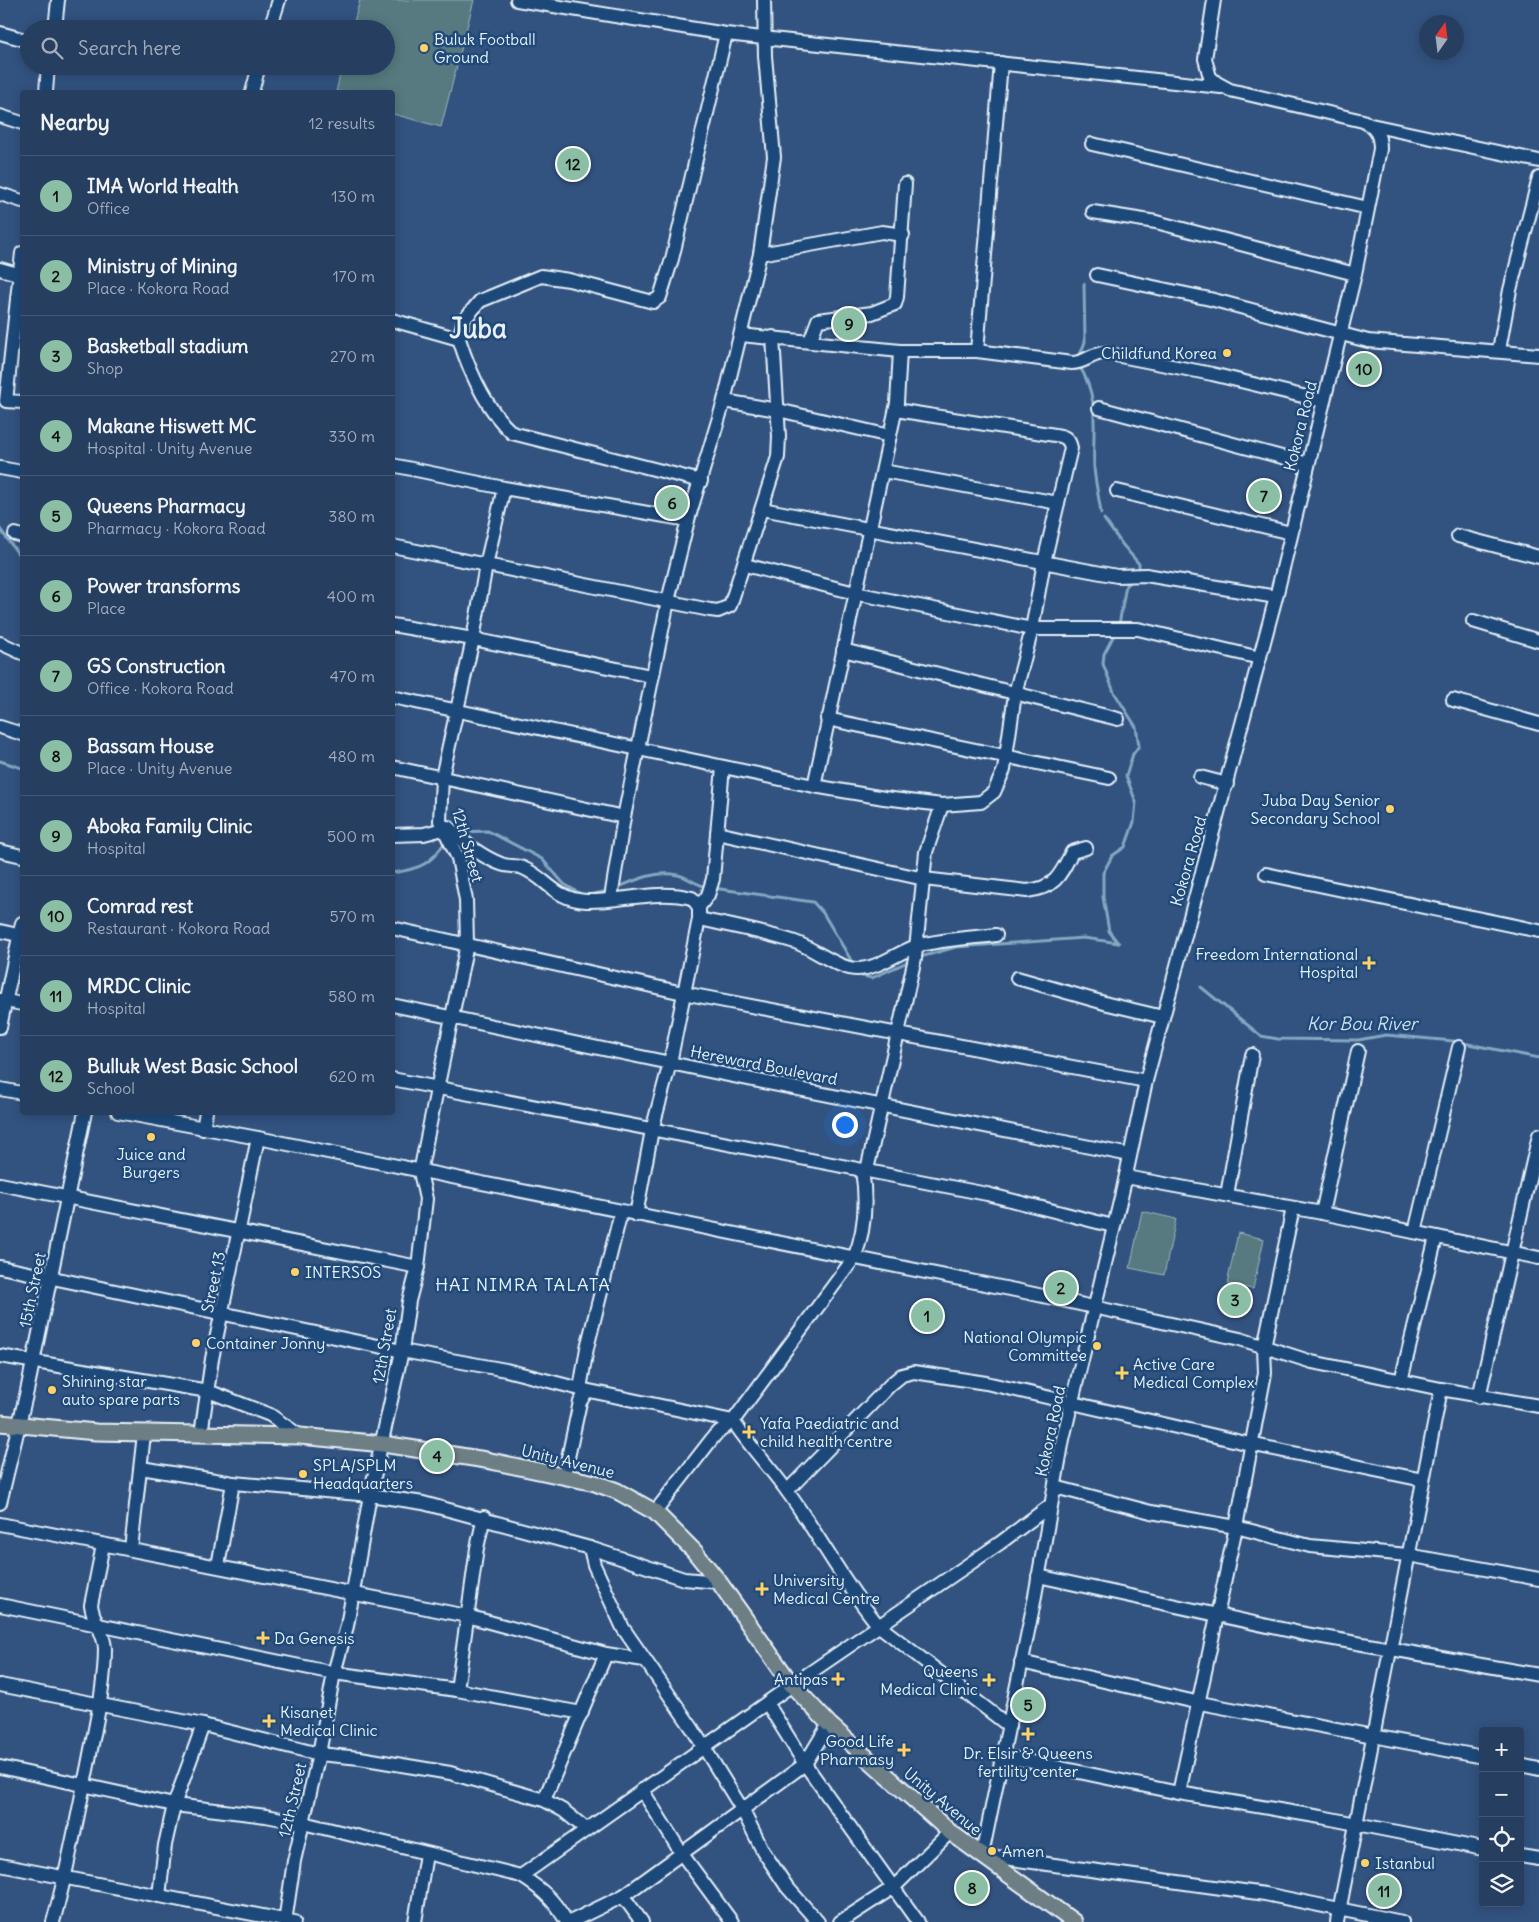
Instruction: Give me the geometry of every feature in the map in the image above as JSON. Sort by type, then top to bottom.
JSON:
[{"type":"main road","name":"Unity Avenue","points":[[0,1423],[96,1432],[300,1436],[383,1444],[486,1460],[595,1483],[618,1491],[655,1512],[694,1551],[719,1582],[792,1685],[829,1724],[950,1832],[1074,1922]]},
{"type":"street","points":[[56,20],[58,0]]},
{"type":"street","points":[[273,20],[279,0]]},
{"type":"street","points":[[517,0],[726,34],[1222,87],[1363,121],[1371,125],[1539,161]]},
{"type":"street","points":[[611,898],[637,748],[668,601],[688,520],[724,401],[760,254],[774,157],[765,56],[764,0]]},
{"type":"street","points":[[1214,0],[1205,51],[1206,68],[1210,78],[1222,87]]},
{"type":"street","points":[[0,33],[20,39]]},
{"type":"street","points":[[701,481],[512,433],[496,418],[466,362],[459,339],[464,320],[480,301],[541,276],[562,278],[653,302],[660,297],[672,259],[726,34]]},
{"type":"street","points":[[977,351],[1001,63]]},
{"type":"street","points":[[46,90],[47,75]]},
{"type":"street","points":[[253,90],[257,75]]},
{"type":"street","points":[[0,116],[20,122]]},
{"type":"street","name":"Kokora Road","points":[[982,1855],[1072,1402],[1126,1176],[1146,1081],[1276,598],[1355,274],[1380,149],[1378,134],[1371,125]]},
{"type":"street","points":[[1092,144],[1368,208]]},
{"type":"street","points":[[1499,350],[1510,290],[1539,178]]},
{"type":"street","points":[[810,341],[818,320],[872,314],[895,304],[903,235],[905,184]]},
{"type":"street","points":[[0,194],[20,200]]},
{"type":"street","points":[[1093,212],[1156,222],[1355,274]]},
{"type":"street","points":[[760,254],[882,232],[903,235]]},
{"type":"street","points":[[0,269],[20,275]]},
{"type":"street","points":[[1097,275],[1210,299],[1339,335],[1385,343],[1499,350],[1539,355]]},
{"type":"street","points":[[20,293],[18,328],[6,341],[6,401],[20,402]]},
{"type":"street","points":[[395,321],[459,339]]},
{"type":"street","points":[[741,335],[900,351],[977,351],[1077,363],[1094,354],[1105,353],[1212,374],[1323,401]]},
{"type":"street","points":[[395,547],[710,610],[725,608],[733,600],[778,457],[778,410],[773,337]]},
{"type":"street","points":[[814,786],[827,719],[896,410],[900,351]]},
{"type":"street","points":[[724,401],[778,410],[890,436]]},
{"type":"street","points":[[1099,408],[1308,464]]},
{"type":"street","points":[[395,698],[814,786],[884,798],[942,805],[981,802],[994,792],[1004,770],[1015,694],[1032,629],[1044,562],[1071,448],[1067,438],[896,410]]},
{"type":"street","points":[[395,466],[504,488],[688,520]]},
{"type":"street","points":[[0,468],[20,472]]},
{"type":"street","points":[[883,471],[1058,503]]},
{"type":"street","name":"12th Street","points":[[288,1921],[294,1861],[319,1754],[334,1673],[347,1626],[370,1495],[383,1444],[402,1351],[409,1301],[418,1268],[426,1198],[420,1172],[467,944],[466,900],[458,858],[455,848],[442,825],[442,777],[473,639],[486,564],[504,488]]},
{"type":"street","points":[[1118,491],[1292,533]]},
{"type":"street","points":[[762,509],[1117,576],[1146,575],[1276,598]]},
{"type":"street","points":[[1458,536],[1539,557]]},
{"type":"street","points":[[744,565],[855,593],[1032,629],[1138,629],[1260,658]]},
{"type":"street","points":[[1473,621],[1539,641]]},
{"type":"street","points":[[395,626],[473,639],[651,676]]},
{"type":"street","points":[[0,643],[20,652]]},
{"type":"street","points":[[843,650],[1118,719]]},
{"type":"street","points":[[1453,700],[1539,724]]},
{"type":"street","points":[[827,719],[1109,778]]},
{"type":"street","points":[[0,727],[20,733]]},
{"type":"street","points":[[636,1215],[652,1130],[670,1063],[699,913],[711,888],[723,767]]},
{"type":"street","points":[[395,768],[624,817]]},
{"type":"street","points":[[1200,777],[1226,784]]},
{"type":"street","points":[[655,1512],[715,1436],[733,1421],[854,1258],[865,1217],[865,1170],[882,1104],[916,947],[926,852],[942,805]]},
{"type":"street","points":[[395,835],[424,834],[442,825],[478,852],[502,865],[522,868],[564,896],[585,901],[638,895],[679,895],[692,898],[699,913],[782,938],[810,948],[846,967],[857,969],[873,966],[916,947],[937,942],[996,935]]},
{"type":"street","points":[[717,833],[924,879],[1027,891],[1042,889],[1055,881],[1073,851],[1086,848]]},
{"type":"street","points":[[0,851],[20,856]]},
{"type":"street","points":[[1266,874],[1539,931]]},
{"type":"street","points":[[395,929],[683,993],[1146,1081]]},
{"type":"street","points":[[0,931],[20,931]]},
{"type":"street","points":[[0,1027],[2,1000],[20,938]]},
{"type":"street","points":[[1017,978],[1108,1004],[1163,1017]]},
{"type":"street","points":[[2,1000],[20,1004]]},
{"type":"street","name":"Hereward Boulevard","points":[[395,1005],[670,1063],[1130,1155]]},
{"type":"street","points":[[1415,1232],[1459,1047]]},
{"type":"street","points":[[1322,1212],[1358,1051]]},
{"type":"street","points":[[1227,1196],[1252,1054]]},
{"type":"street","points":[[395,1080],[1018,1200],[1113,1226]]},
{"type":"street","points":[[0,1089],[20,1094]]},
{"type":"street","name":"15th Street","points":[[0,1503],[33,1362],[84,1115]]},
{"type":"street","points":[[133,1115],[258,1138],[1020,1291],[1094,1309],[1240,1339],[1312,1362],[1479,1397],[1539,1406]]},
{"type":"street","points":[[203,1129],[205,1115]]},
{"type":"street","points":[[1479,1397],[1539,1135]]},
{"type":"street","name":"Street 13","points":[[201,1434],[258,1138]]},
{"type":"street","points":[[1126,1176],[1322,1212],[1539,1258]]},
{"type":"street","points":[[0,1184],[240,1230],[418,1268]]},
{"type":"street","points":[[1179,1793],[1200,1703],[1236,1526],[1250,1444],[1265,1373],[1264,1347],[1293,1208]]},
{"type":"street","points":[[564,1476],[583,1390],[587,1348],[621,1212]]},
{"type":"street","points":[[1401,1381],[1436,1236]]},
{"type":"street","points":[[0,1267],[223,1312],[402,1351],[506,1370],[583,1390],[733,1421],[746,1441],[787,1491],[861,1605],[878,1626],[1009,1726]]},
{"type":"street","points":[[0,1356],[208,1391],[255,1408],[300,1436]]},
{"type":"street","points":[[787,1491],[902,1375],[914,1372],[986,1383],[1250,1444],[1423,1480]]},
{"type":"street","points":[[1338,1916],[1373,1736],[1392,1651],[1408,1555],[1441,1389]]},
{"type":"street","points":[[131,1549],[142,1468],[144,1434]]},
{"type":"street","points":[[142,1468],[233,1483],[370,1495],[423,1503],[484,1517],[590,1548],[684,1580],[719,1582]]},
{"type":"street","points":[[218,1566],[233,1483]]},
{"type":"street","points":[[1055,1487],[1151,1512],[1236,1526],[1310,1546],[1408,1555],[1539,1579]]},
{"type":"street","points":[[521,1876],[642,1790],[704,1749],[792,1685],[1000,1543],[1051,1505]]},
{"type":"street","points":[[457,1690],[467,1616],[484,1517]]},
{"type":"street","points":[[0,1524],[467,1616],[606,1654],[644,1660]]},
{"type":"street","points":[[53,1922],[66,1878],[99,1706],[105,1647],[91,1605],[103,1545]]},
{"type":"street","points":[[590,1548],[594,1565],[606,1594],[610,1596],[622,1628],[742,1809],[763,1851],[787,1887],[818,1922]]},
{"type":"street","points":[[1038,1576],[1392,1651],[1539,1675]]},
{"type":"street","points":[[0,1605],[334,1673],[457,1690],[582,1713]]},
{"type":"street","points":[[544,1800],[606,1654]]},
{"type":"street","points":[[1021,1662],[1200,1703],[1479,1756]]},
{"type":"street","points":[[0,1686],[203,1725],[319,1754],[360,1758],[450,1773],[544,1800],[564,1811],[586,1829]]},
{"type":"street","points":[[767,1703],[804,1764],[894,1886],[918,1922]]},
{"type":"street","points":[[0,1767],[83,1787],[174,1805],[266,1816],[303,1823],[521,1876],[542,1889],[568,1922],[623,1896],[804,1764],[829,1724]]},
{"type":"street","points":[[159,1896],[165,1845],[174,1805],[203,1725]]},
{"type":"street","points":[[1003,1756],[1179,1793],[1356,1824],[1479,1848]]},
{"type":"street","points":[[1524,1766],[1539,1769]]},
{"type":"street","points":[[642,1790],[682,1854],[732,1922]]},
{"type":"street","points":[[840,1922],[894,1886],[950,1832]]},
{"type":"street","points":[[415,1922],[426,1854]]},
{"type":"street","points":[[982,1855],[1264,1894],[1338,1916],[1402,1922]]},
{"type":"street","points":[[1524,1857],[1539,1859]]},
{"type":"street","points":[[0,1865],[288,1921]]},
{"type":"street","points":[[623,1896],[642,1922]]},
{"type":"green space","name":"Buluk Football Ground","points":[[360,0],[474,0],[441,127],[395,115],[395,90],[336,90],[340,75],[395,75],[395,20],[354,20]]},
{"type":"green space","points":[[1142,1211],[1176,1219],[1164,1275],[1130,1268]]},
{"type":"green space","points":[[1238,1233],[1264,1239],[1253,1289],[1227,1284]]},
{"type":"waterway","points":[[1078,360],[1085,342],[1084,284]]},
{"type":"waterway","points":[[1079,365],[1086,378],[1093,403],[1094,467],[1101,513]]},
{"type":"waterway","points":[[1104,519],[1139,564],[1139,571]]},
{"type":"waterway","name":"Kor Bou River","points":[[0,529],[20,556]]},
{"type":"waterway","points":[[1119,625],[1126,585],[1132,580]]},
{"type":"waterway","points":[[1115,633],[1104,654],[1103,664],[1114,692],[1136,727],[1139,746],[1133,754],[1126,776],[1136,802],[1134,822],[1125,847],[1112,856],[1103,873],[1103,897],[1109,931],[1118,943]]},
{"type":"waterway","points":[[0,761],[20,767]]},
{"type":"waterway","points":[[459,832],[488,831],[542,859],[564,884],[584,896]]},
{"type":"waterway","points":[[395,872],[410,870],[424,864],[436,855],[446,840]]},
{"type":"waterway","points":[[616,888],[646,877],[662,874],[682,876],[707,887]]},
{"type":"waterway","points":[[713,888],[813,902],[823,913],[854,965]]},
{"type":"waterway","points":[[590,895],[608,891]]},
{"type":"waterway","points":[[917,958],[956,947],[1084,938],[1119,943]]},
{"type":"waterway","points":[[859,972],[862,976],[872,978],[912,960]]},
{"type":"waterway","name":"Kor Bou River","points":[[1201,987],[1261,1036],[1278,1039],[1358,1040],[1386,1035],[1453,1041],[1539,1058]]},
{"type":"place","name":"Buluk Football Ground","points":[[424,48]]},
{"type":"place","name":"Bulluk West Basic School","points":[[573,164]]},
{"type":"place","name":"Aboka Family Clinic","points":[[849,324]]},
{"type":"place","name":"Childfund Korea","points":[[1227,353]]},
{"type":"place","name":"Comrad rest","points":[[1364,369]]},
{"type":"place","name":"GS Construction","points":[[1264,496]]},
{"type":"place","name":"Power transforms","points":[[672,503]]},
{"type":"place","name":"Juba Day Senior Secondary School","points":[[1390,809]]},
{"type":"place","name":"Freedom International Hospital","points":[[1369,963]]},
{"type":"place","name":"Juice and Burgers","points":[[151,1137]]},
{"type":"place","name":"INTERSOS","points":[[295,1272]]},
{"type":"place","name":"Ministry of Mining","points":[[1061,1288]]},
{"type":"place","name":"Basketball stadium","points":[[1235,1300]]},
{"type":"place","name":"IMA World Health","points":[[927,1316]]},
{"type":"place","name":"Container Jonny","points":[[196,1343]]},
{"type":"place","name":"National Olympic Committee","points":[[1097,1346]]},
{"type":"place","name":"Active Care Medical Complex","points":[[1122,1373]]},
{"type":"place","name":"Shining star auto spare parts","points":[[52,1390]]},
{"type":"place","name":"Yafa Paediatric and child health centre","points":[[749,1432]]},
{"type":"place","name":"Makane Hiswett MC","points":[[437,1456]]},
{"type":"place","name":"SPLA/SPLM Headquarters","points":[[303,1474]]},
{"type":"place","name":"University Medical Centre","points":[[762,1589]]},
{"type":"place","name":"Da Genesis","points":[[263,1638]]},
{"type":"place","name":"Antipas","points":[[838,1679]]},
{"type":"place","name":"Queens Medical Clinic","points":[[989,1680]]},
{"type":"place","name":"Queens Pharmacy","points":[[1028,1705]]},
{"type":"place","name":"Kisanet Medical Clinic","points":[[269,1721]]},
{"type":"place","name":"Dr. Elsir & Queens fertility center","points":[[1028,1734]]},
{"type":"place","name":"Good Life Pharmasy","points":[[904,1750]]},
{"type":"place","name":"Amen","points":[[992,1851]]},
{"type":"place","name":"Istanbul","points":[[1365,1863]]},
{"type":"place","name":"Bassam House","points":[[972,1888]]},
{"type":"place","name":"MRDC Clinic","points":[[1384,1891]]},
{"type":"district","name":"Juba","points":[[478,329]]},
{"type":"district","name":"HAI NIMRA TALATA","points":[[523,1285]]}]
